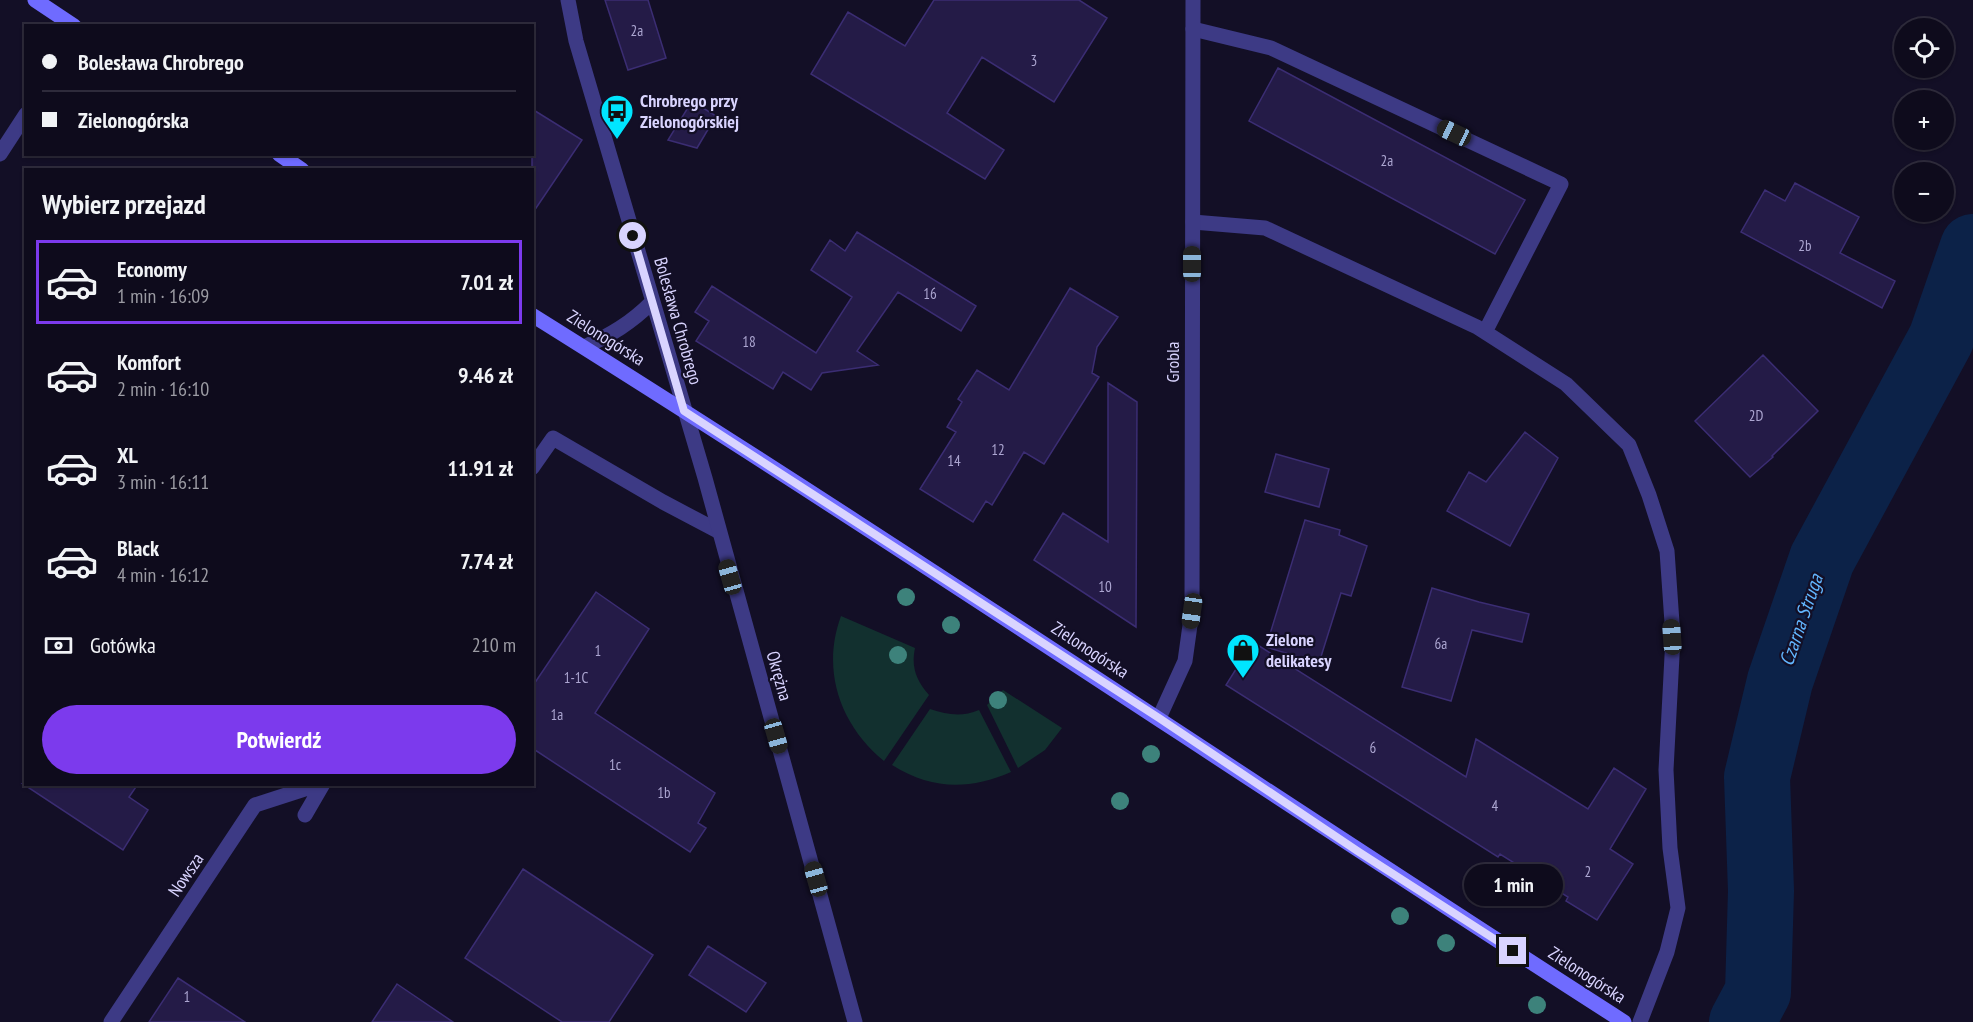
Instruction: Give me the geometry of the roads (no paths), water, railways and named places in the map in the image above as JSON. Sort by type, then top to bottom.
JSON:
[{"type":"street","points":[[35,0],[71,24]]},
{"type":"street","name":"Bolesława Chrobrego","points":[[568,0],[576,40],[684,411]]},
{"type":"street","name":"Grobla","points":[[1159,718],[1185,661],[1192,611],[1193,0]]},
{"type":"street","points":[[1193,29],[1271,48],[1561,184],[1485,332]]},
{"type":"street","points":[[0,154],[24,117]]},
{"type":"street","points":[[282,156],[299,168]]},
{"type":"street","points":[[1193,222],[1265,228],[1485,332],[1566,384],[1629,445],[1649,495],[1667,551],[1672,637],[1666,770],[1670,848],[1678,908],[1667,952],[1640,1022]]},
{"type":"street","points":[[584,347],[612,335],[633,321],[652,302]]},
{"type":"street","name":"Zielonogórska","points":[[534,316],[1159,718],[1359,852],[1624,1022]]},
{"type":"street","name":"Okrężna","points":[[684,411],[855,1022]]},
{"type":"street","points":[[534,465],[553,438],[718,531]]},
{"type":"street","name":"Nowsza","points":[[111,1022],[255,806],[316,786]]},
{"type":"street","points":[[305,814],[321,786]]},
{"type":"waterway","name":"Czarna Struga","points":[[1742,1022],[1758,992],[1761,891],[1757,777],[1780,681],[1822,559],[1941,339],[1973,247]]},
{"type":"place","name":"Chrobrego przy Zielonogórskiej","points":[[617,140]]},
{"type":"place","name":"Zielone delikatesy","points":[[1243,679]]}]
